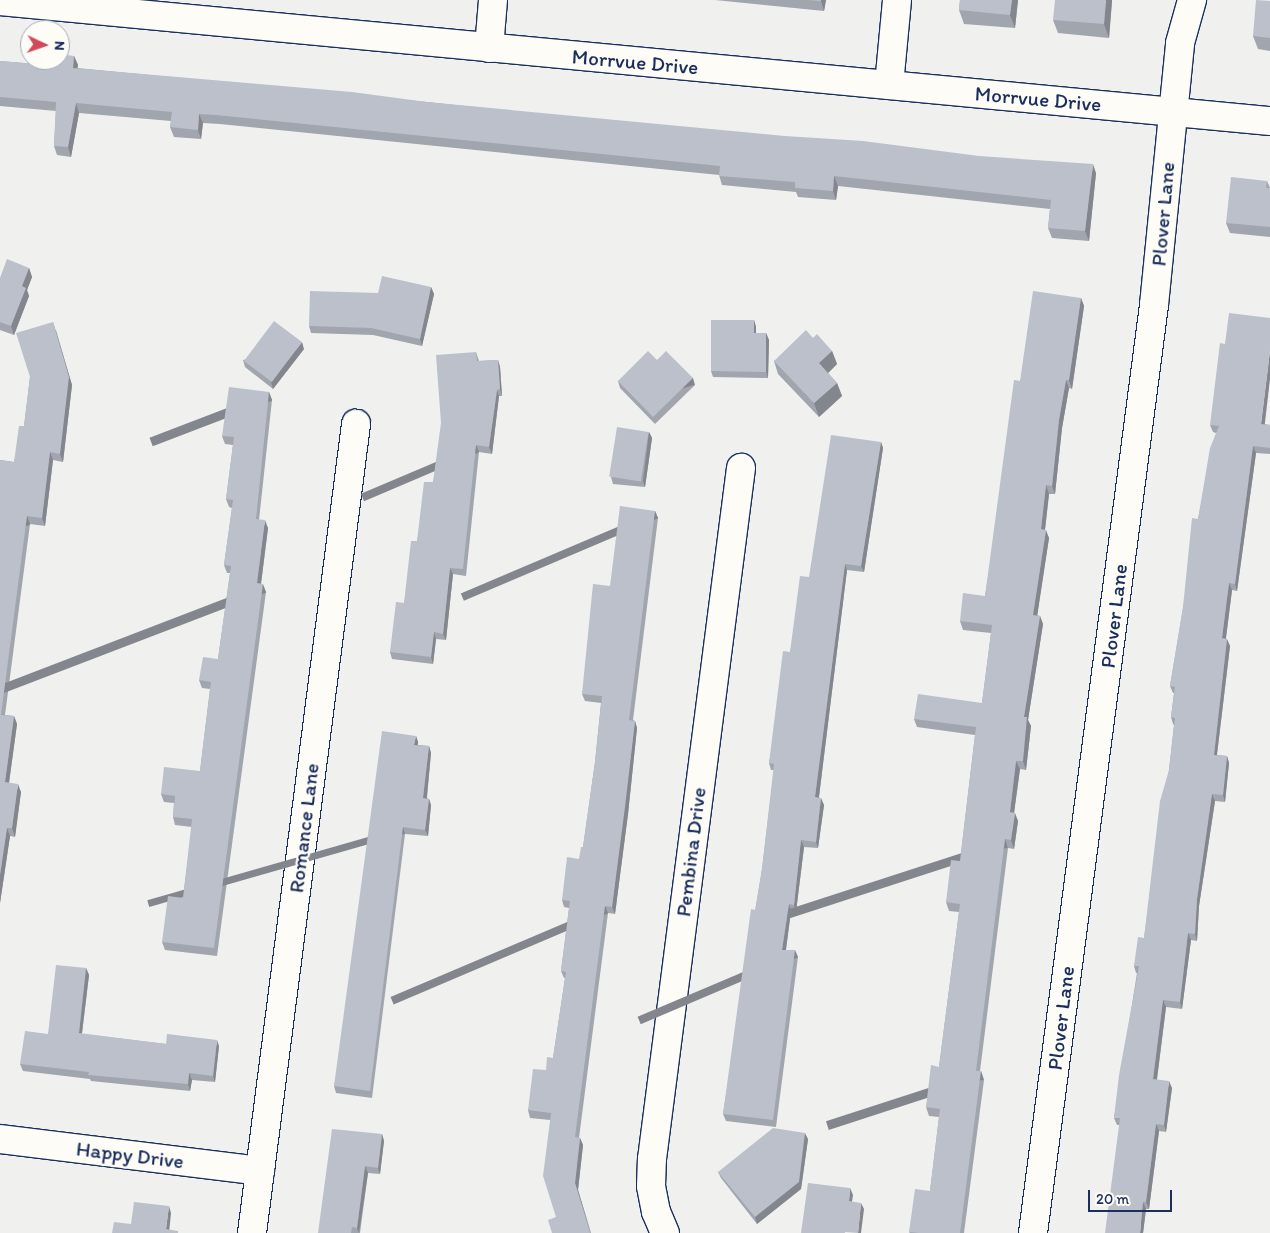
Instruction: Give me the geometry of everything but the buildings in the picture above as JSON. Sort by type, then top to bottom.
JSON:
[{"type":"street","points":[[489,48],[493,0]]},
{"type":"street","points":[[889,85],[897,0]]},
{"type":"street","name":"Plover Lane","points":[[1034,1233],[1154,305],[1180,43],[1192,0]]},
{"type":"street","name":"Morrvue Drive","points":[[0,1],[1270,121]]},
{"type":"street","name":"Romance Lane","points":[[252,1233],[356,424]]},
{"type":"street","name":"Pembina Drive","points":[[665,1233],[656,1212],[651,1186],[652,1159],[741,468]]},
{"type":"street","name":"Happy Drive","points":[[0,1139],[260,1171]]}]
